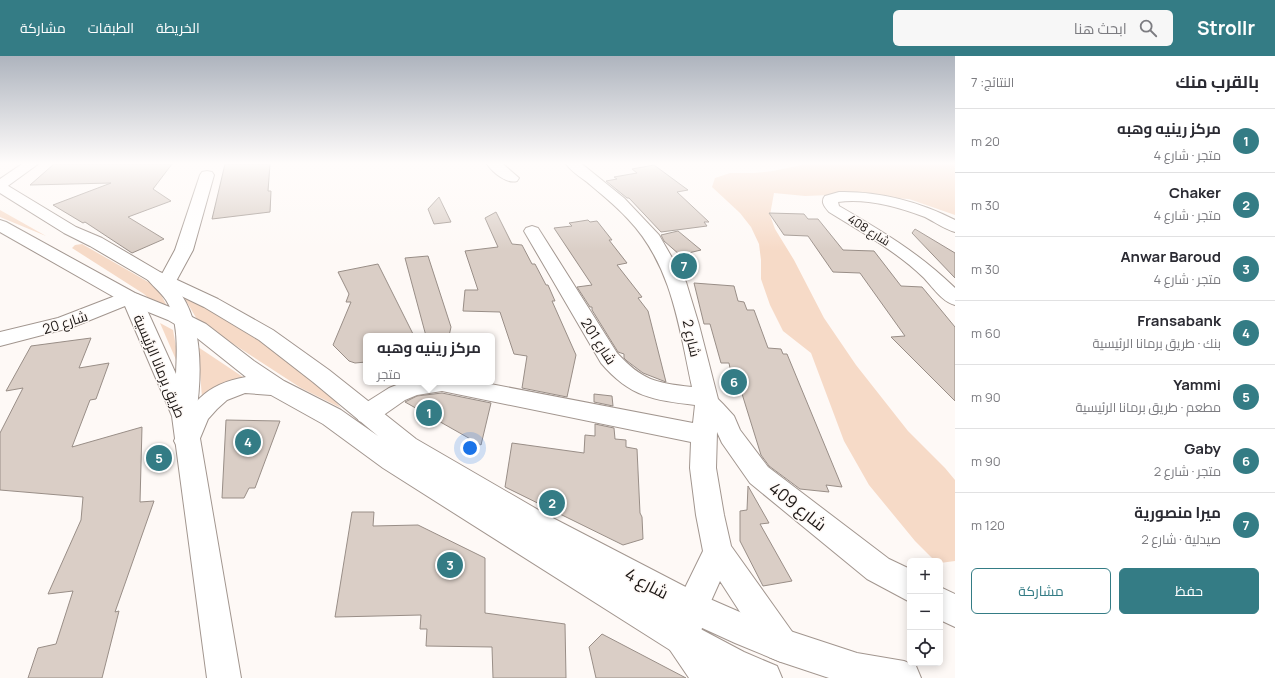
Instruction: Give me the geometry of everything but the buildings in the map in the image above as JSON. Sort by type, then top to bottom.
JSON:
[{"type":"street","points":[[11,193],[78,234],[96,242],[161,279],[211,303],[266,335],[321,376],[367,414],[400,453]]},
{"type":"street","points":[[161,279],[184,250],[201,193]]},
{"type":"street","name":"شارع 2","points":[[613,193],[639,221],[662,253],[674,276],[689,325],[706,401],[703,468],[710,515],[718,552],[781,645]]},
{"type":"street","name":"شارع 408","points":[[955,227],[930,214],[879,200],[846,196],[830,199],[830,203],[834,208],[893,245],[928,272],[955,299]]},
{"type":"street","points":[[0,225],[130,298],[183,320],[211,338],[246,366],[276,387],[400,453]]},
{"type":"street","name":"شارع 201","points":[[532,231],[585,320],[615,366],[630,380],[648,390],[706,401]]},
{"type":"street","points":[[44,250],[78,234]]},
{"type":"street","points":[[161,279],[178,304],[183,320],[188,369],[185,428],[191,428],[197,416],[212,398],[224,392],[241,386],[259,384],[276,387]]},
{"type":"street","name":"شارع 20","points":[[0,340],[45,330],[130,298]]},
{"type":"street","name":"طريق برمانا الرئيسية","points":[[130,298],[185,428],[222,677]]},
{"type":"street","points":[[367,414],[397,394],[414,386],[423,385]]},
{"type":"street","points":[[452,385],[704,435]]},
{"type":"street","name":"شارع 409","points":[[706,401],[725,423],[731,436],[759,475],[878,569],[907,584]]},
{"type":"street","name":"شارع 4","points":[[400,453],[692,607],[735,627],[781,645],[856,670],[904,678]]},
{"type":"street","name":"شارع 4","points":[[400,453],[682,638],[732,664],[766,678]]},
{"type":"street","points":[[708,678],[682,638],[692,607],[718,552]]},
{"type":"street","points":[[943,605],[955,611]]},
{"type":"shaded area","points":[[718,193],[774,193],[770,215],[775,229],[794,260],[824,318],[856,365],[908,431],[955,480],[955,561],[943,563],[943,558],[932,558],[915,541],[869,485],[844,441],[811,353],[783,331],[770,305],[761,279],[759,244],[751,227],[740,213]]},
{"type":"shaded area","points":[[774,193],[955,193],[955,215],[909,199],[830,195],[805,196]]},
{"type":"shaded area","points":[[0,210],[46,236],[0,217]]},
{"type":"shaded area","points":[[82,244],[157,287],[168,308],[156,305],[144,294],[72,248],[75,245]]},
{"type":"shaded area","points":[[179,289],[307,369],[341,408],[301,388],[198,321]]},
{"type":"shaded area","points":[[160,323],[173,330],[180,369]]},
{"type":"shaded area","points":[[198,347],[246,379],[222,384],[202,398]]},
{"type":"place","name":"ميرا منصورية","points":[[684,266]]},
{"type":"place","name":"Gaby","points":[[734,382]]},
{"type":"place","name":"مركز رينيه وهبه","points":[[429,413]]},
{"type":"place","name":"Fransabank","points":[[248,442]]},
{"type":"place","name":"Yammi","points":[[159,458]]},
{"type":"place","name":"Chaker","points":[[552,503]]},
{"type":"place","name":"Anwar Baroud","points":[[450,565]]}]
